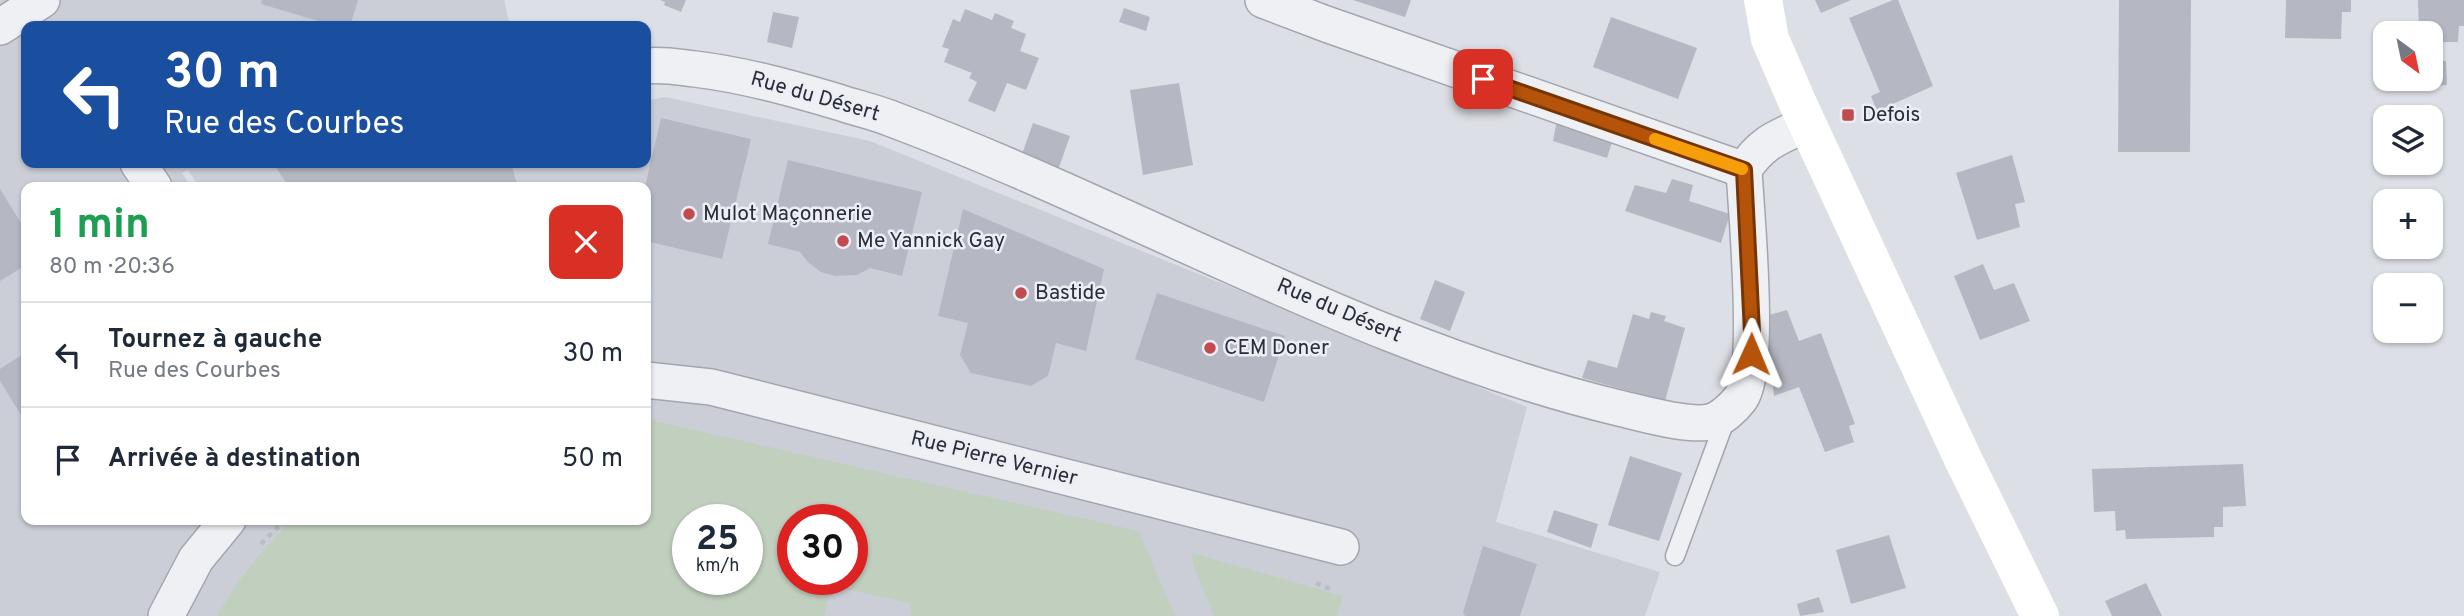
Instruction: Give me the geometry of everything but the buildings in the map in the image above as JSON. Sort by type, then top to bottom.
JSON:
[{"type":"main road","points":[[1741,0],[1745,9],[1770,39]]},
{"type":"main road","points":[[1763,0],[1770,39],[1807,124],[2039,616]]},
{"type":"street","points":[[1263,0],[1744,170]]},
{"type":"street","points":[[0,27],[41,11]]},
{"type":"street","name":"Rue du Désert","points":[[651,66],[723,73],[789,87],[890,118],[992,160],[1341,314],[1448,356],[1568,396],[1660,418],[1689,422],[1712,422],[1728,412]]},
{"type":"street","points":[[1728,412],[1743,397],[1749,376],[1752,332],[1744,170],[1753,155],[1765,143],[1807,124]]},
{"type":"street","name":"Rue Pierre Vernier","points":[[651,381],[711,387],[1341,547]]},
{"type":"street","points":[[166,616],[196,559],[224,525]]},
{"type":"lane","points":[[1675,556],[1728,412]]},
{"type":"path","points":[[260,546],[280,525]]},
{"type":"shaded area","points":[[0,0],[504,0],[509,21],[21,21],[21,168],[651,168],[651,100],[665,97],[870,141],[1527,407],[1496,522],[1660,572],[1645,616],[0,616]]},
{"type":"green space","points":[[651,420],[1139,531],[1175,616],[911,616],[910,603],[868,594],[868,504],[777,504],[777,595],[829,595],[824,616],[217,616],[251,566],[286,525],[651,525]]},
{"type":"green space","points":[[1192,553],[1343,596],[1337,616],[1214,616],[1193,564]]},
{"type":"slow traffic","points":[[1655,139],[1742,169]]},
{"type":"place","name":"Defois","points":[[1848,115]]},
{"type":"place","name":"Mulot Maçonnerie","points":[[689,214]]},
{"type":"place","name":"Me Yannick Gay","points":[[843,241]]},
{"type":"place","name":"Bastide","points":[[1021,293]]},
{"type":"place","name":"CEM Doner","points":[[1210,348]]},
{"type":"route","points":[[1483,79],[1744,170],[1751,354]]}]
